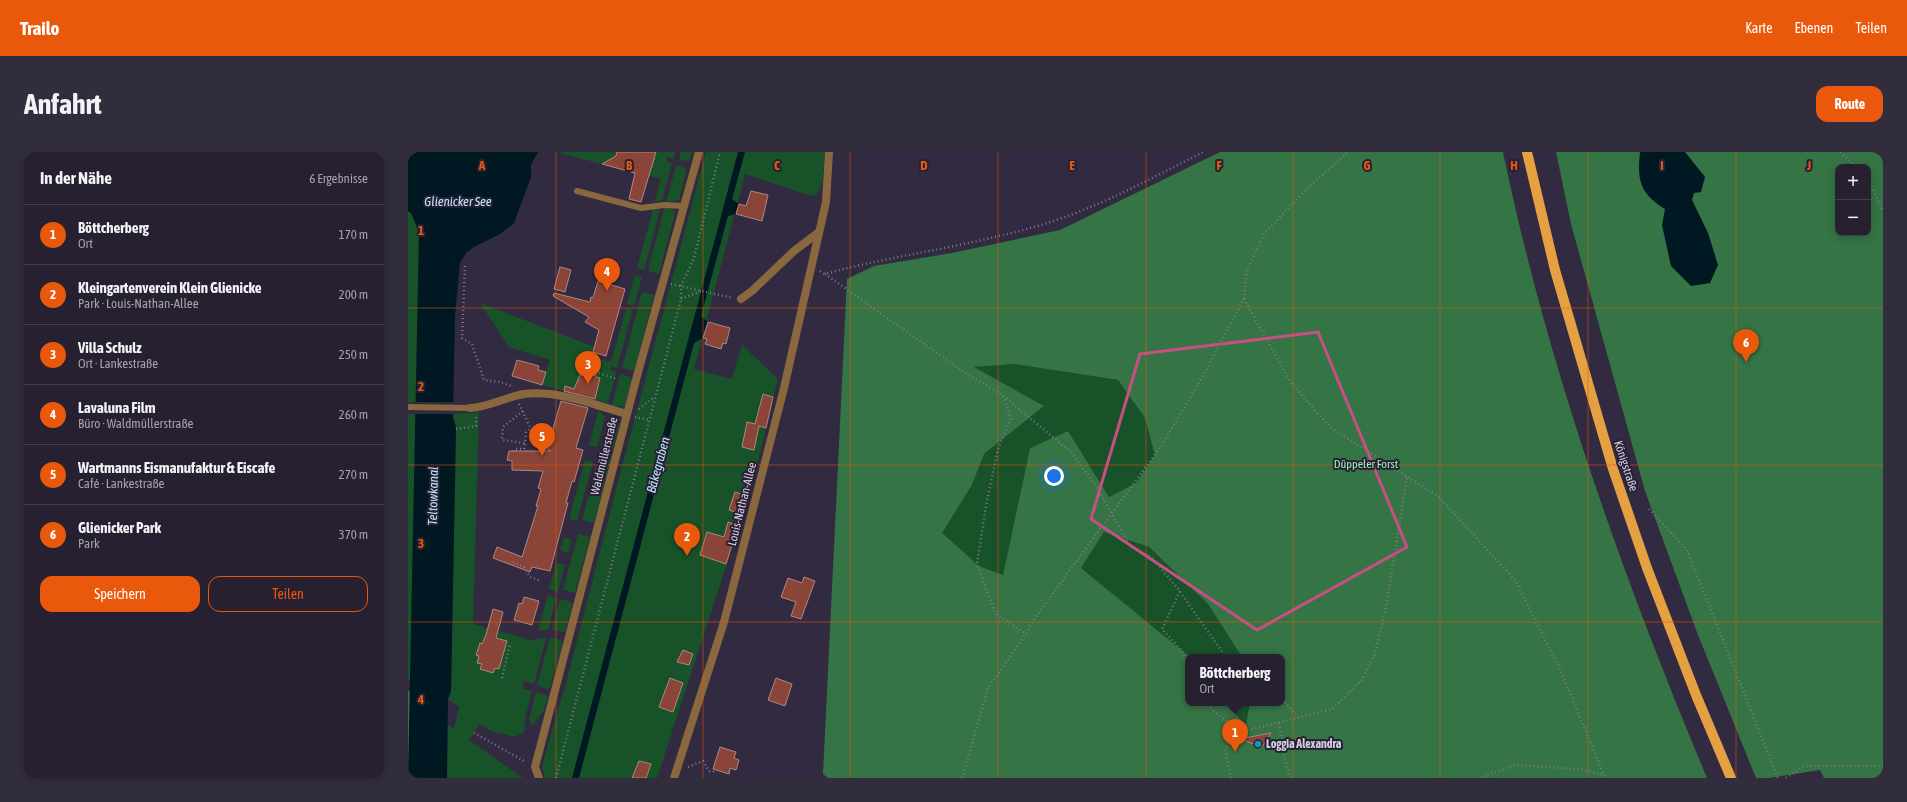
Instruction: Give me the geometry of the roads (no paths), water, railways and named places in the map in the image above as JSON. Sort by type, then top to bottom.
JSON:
[{"type":"main road","name":"Königstraße","points":[[1527,152],[1555,270],[1612,469],[1647,568],[1696,695],[1731,778]]},
{"type":"street","name":"Waldmüllerstraße","points":[[539,778],[535,767],[627,414],[699,152]]},
{"type":"street","name":"Louis-Nathan-Allee","points":[[674,775],[726,614],[784,388],[826,202],[829,152]]},
{"type":"street","points":[[741,299],[819,232]]},
{"type":"street","points":[[470,408],[483,406],[525,394],[555,395],[627,414]]},
{"type":"lane","points":[[577,191],[641,208],[664,205],[684,206]]},
{"type":"lane","points":[[408,408],[470,408]]},
{"type":"water","points":[[408,152],[538,152],[531,165],[531,177],[514,223],[500,234],[474,247],[466,253],[460,263],[455,316],[453,418],[456,427],[451,691],[448,699],[447,778],[408,778],[419,232],[411,213],[408,211]]},
{"type":"water","name":"Bäkegraben","points":[[738,152],[745,152],[732,199],[739,204],[736,214],[728,216],[701,316],[708,322],[703,338],[694,343],[579,778],[572,778]]},
{"type":"water","points":[[1640,152],[1685,152],[1705,177],[1701,192],[1694,193],[1692,200],[1708,233],[1718,265],[1710,283],[1691,286],[1671,266],[1662,225],[1665,209],[1645,192],[1640,179],[1639,171]]},
{"type":"place","name":"Lavaluna Film","points":[[607,291]]},
{"type":"place","name":"Glienicker Park","points":[[1746,362]]},
{"type":"place","name":"Villa Schulz","points":[[588,384]]},
{"type":"place","name":"Wartmanns Eismanufaktur & Eiscafe","points":[[542,456]]},
{"type":"place","name":"Kleingartenverein Klein Glienicke","points":[[687,556]]},
{"type":"place","name":"Loggia Alexandra","points":[[1258,744]]},
{"type":"place","name":"Böttcherberg","points":[[1235,752]]},
{"type":"water label","name":"Glienicker See","points":[[458,201]]},
{"type":"water label","name":"Teltowkanal","points":[[433,496]]},
{"type":"park label","name":"Düppeler Forst","points":[[1366,464]]}]
